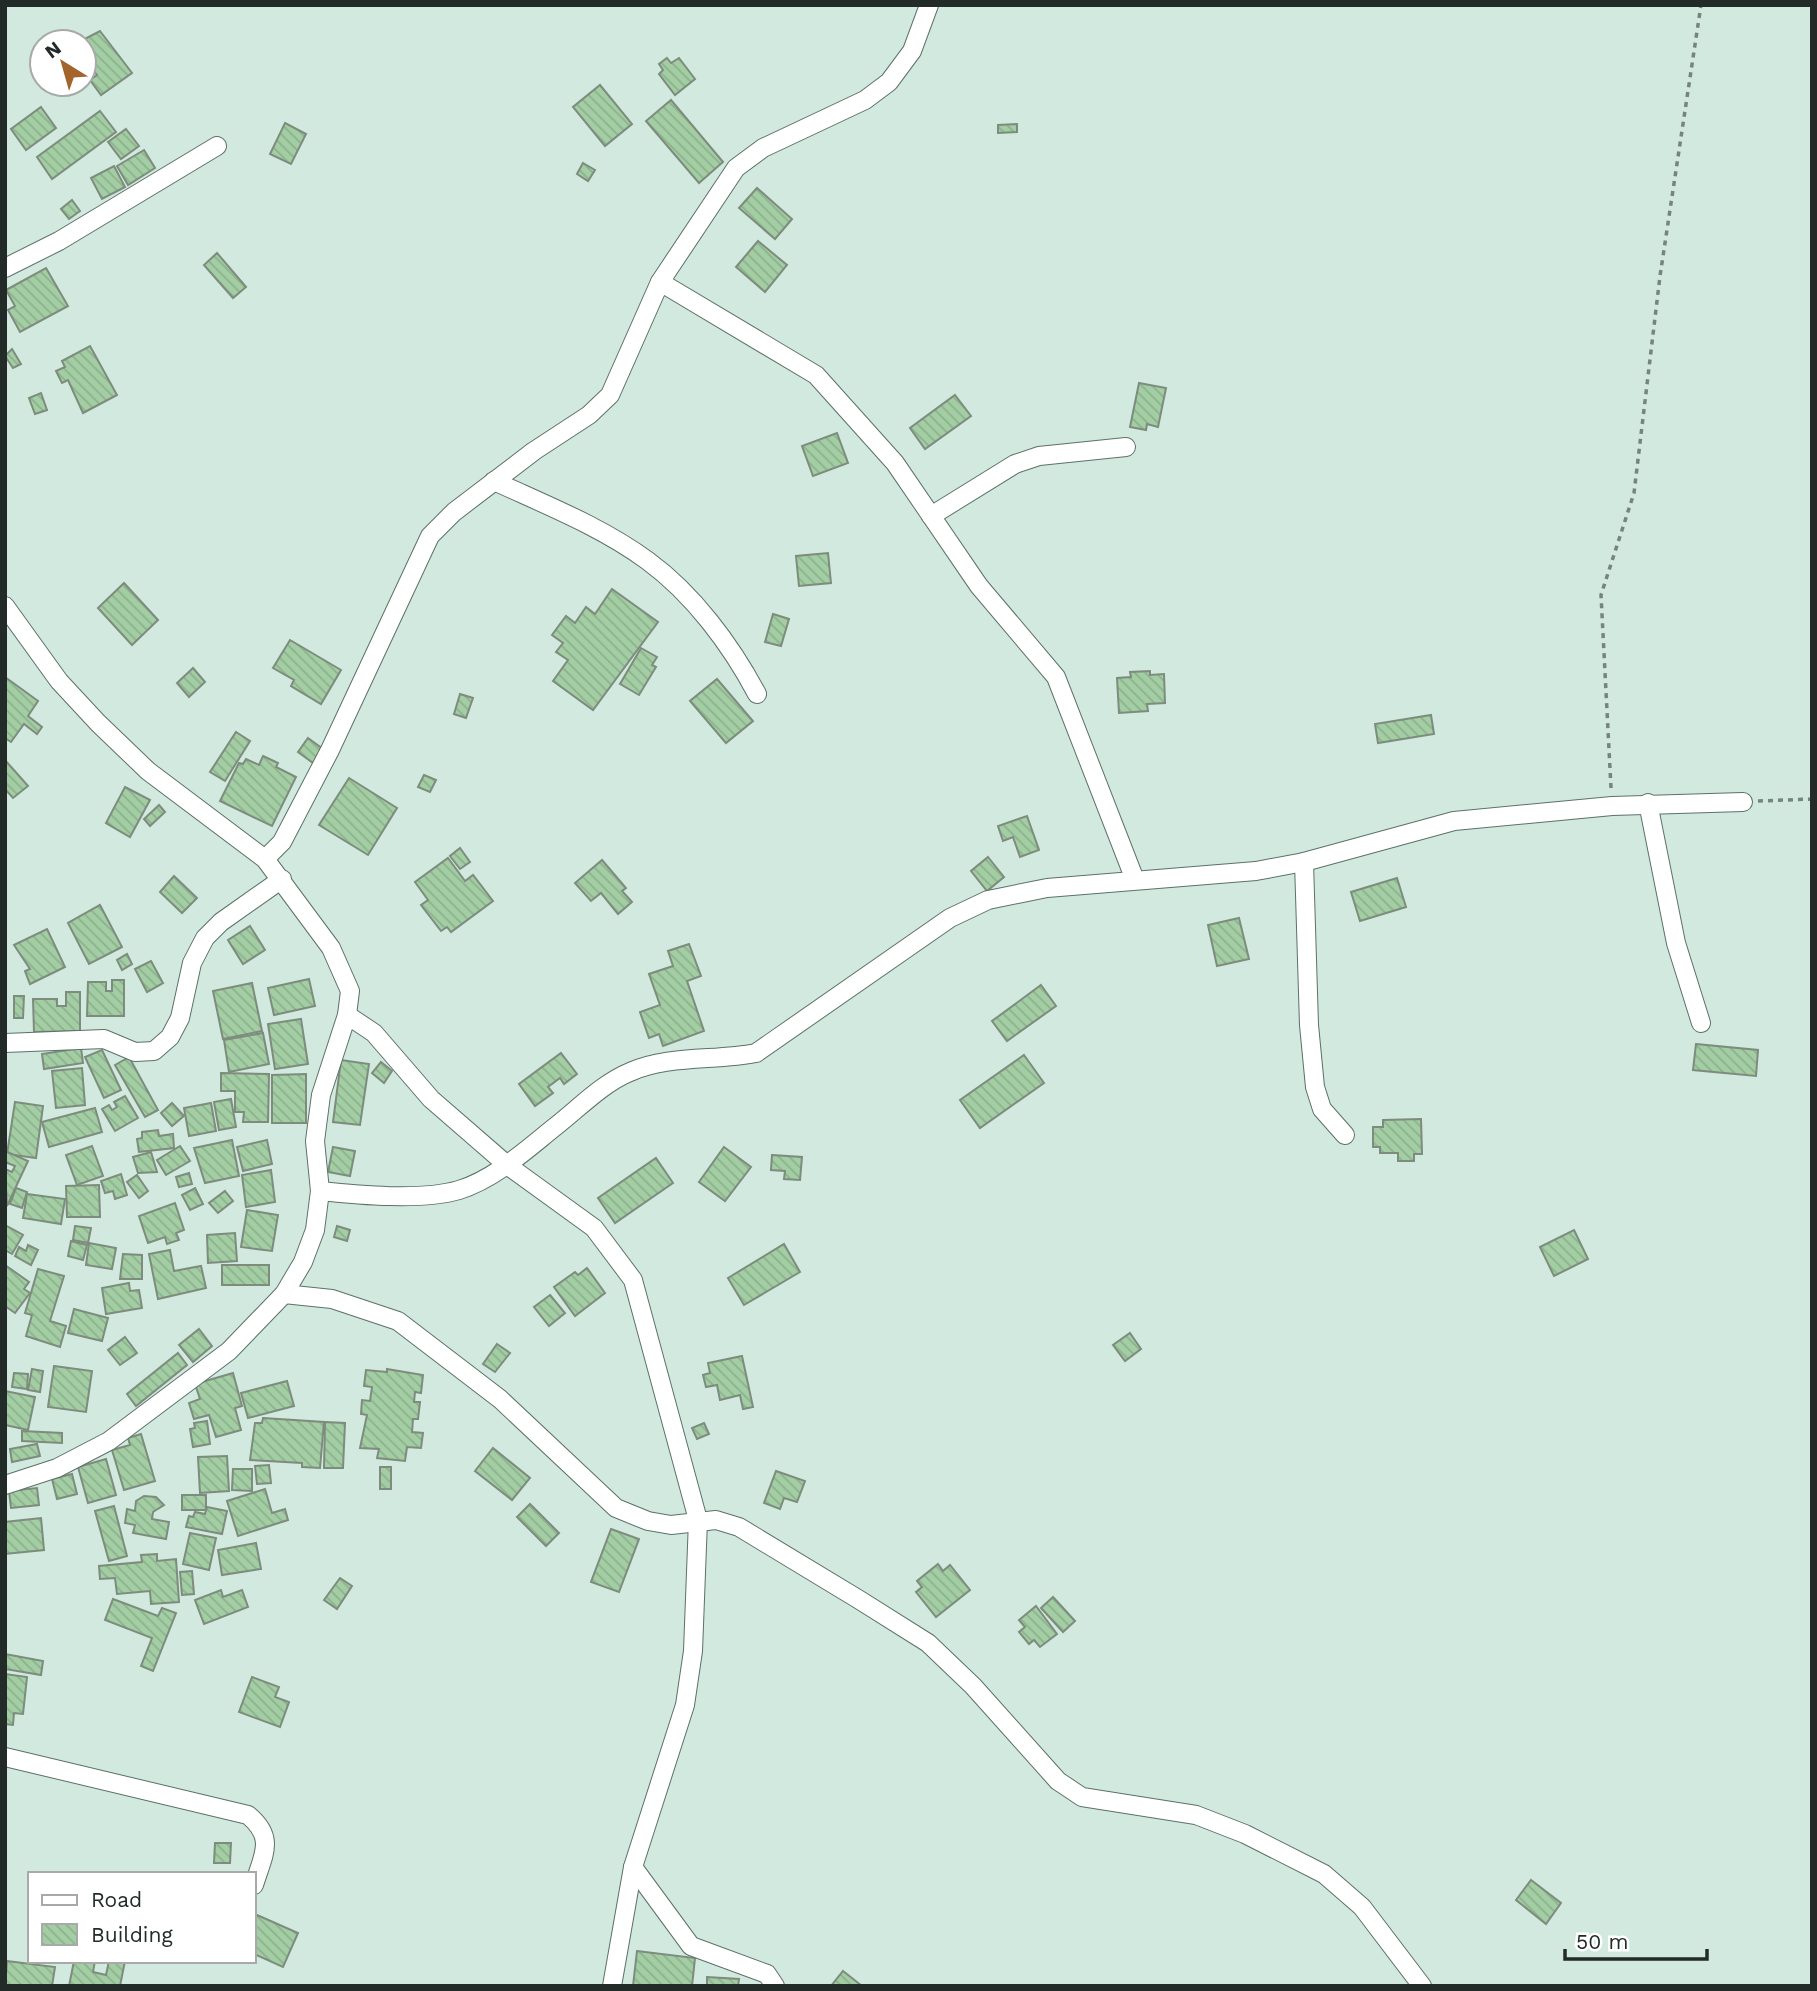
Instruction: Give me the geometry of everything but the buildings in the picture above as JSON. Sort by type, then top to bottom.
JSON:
[{"type":"street","points":[[265,859],[282,842],[330,750],[430,536],[454,512],[534,451],[589,415],[610,395],[660,282],[736,169],[763,148],[865,100],[889,82],[912,51],[929,5]]},
{"type":"street","points":[[5,268],[59,241],[217,146]]},
{"type":"street","points":[[660,282],[816,375],[895,463],[979,586],[1056,677],[1135,880]]},
{"type":"street","points":[[931,516],[1015,464],[1039,456],[1126,447]]},
{"type":"street","points":[[494,481],[604,533],[649,561],[690,601],[738,657],[757,694]]},
{"type":"street","points":[[5,1485],[57,1468],[109,1441],[229,1351],[284,1294],[303,1262],[315,1230],[320,1191],[315,1141],[321,1094],[347,1014],[350,991],[331,948],[265,859],[148,771],[59,681],[7,612]]},
{"type":"street","points":[[320,1191],[363,1196],[459,1190],[508,1165],[591,1098],[629,1072],[667,1062],[723,1059],[756,1053],[929,932],[988,900],[1046,888],[1256,871],[1304,862],[1454,821],[1648,803],[1743,802]]},
{"type":"street","points":[[1648,803],[1676,943],[1701,1023]]},
{"type":"street","points":[[1304,862],[1309,1024],[1315,1087],[1322,1109],[1345,1135]]},
{"type":"street","points":[[5,1042],[104,1040],[135,1052],[153,1051],[170,1037],[180,1018],[192,963],[205,937],[282,879]]},
{"type":"street","points":[[347,1014],[374,1033],[430,1099],[508,1165],[594,1228],[633,1280],[698,1520],[692,1651],[685,1706],[633,1867],[612,1986]]},
{"type":"street","points":[[284,1294],[332,1299],[398,1321],[500,1399],[616,1508],[648,1521],[671,1525],[716,1520],[739,1527],[928,1643],[974,1686],[1058,1781],[1082,1797],[1196,1815],[1245,1834],[1324,1874],[1362,1907],[1422,1986]]},
{"type":"street","points":[[5,1757],[248,1815],[262,1827],[266,1846],[256,1878]]},
{"type":"street","points":[[633,1867],[691,1946],[767,1974],[775,1986]]},
{"type":"path","points":[[1612,806],[1601,595],[1634,493],[1660,276],[1701,5]]},
{"type":"path","points":[[1743,802],[1812,799]]}]
